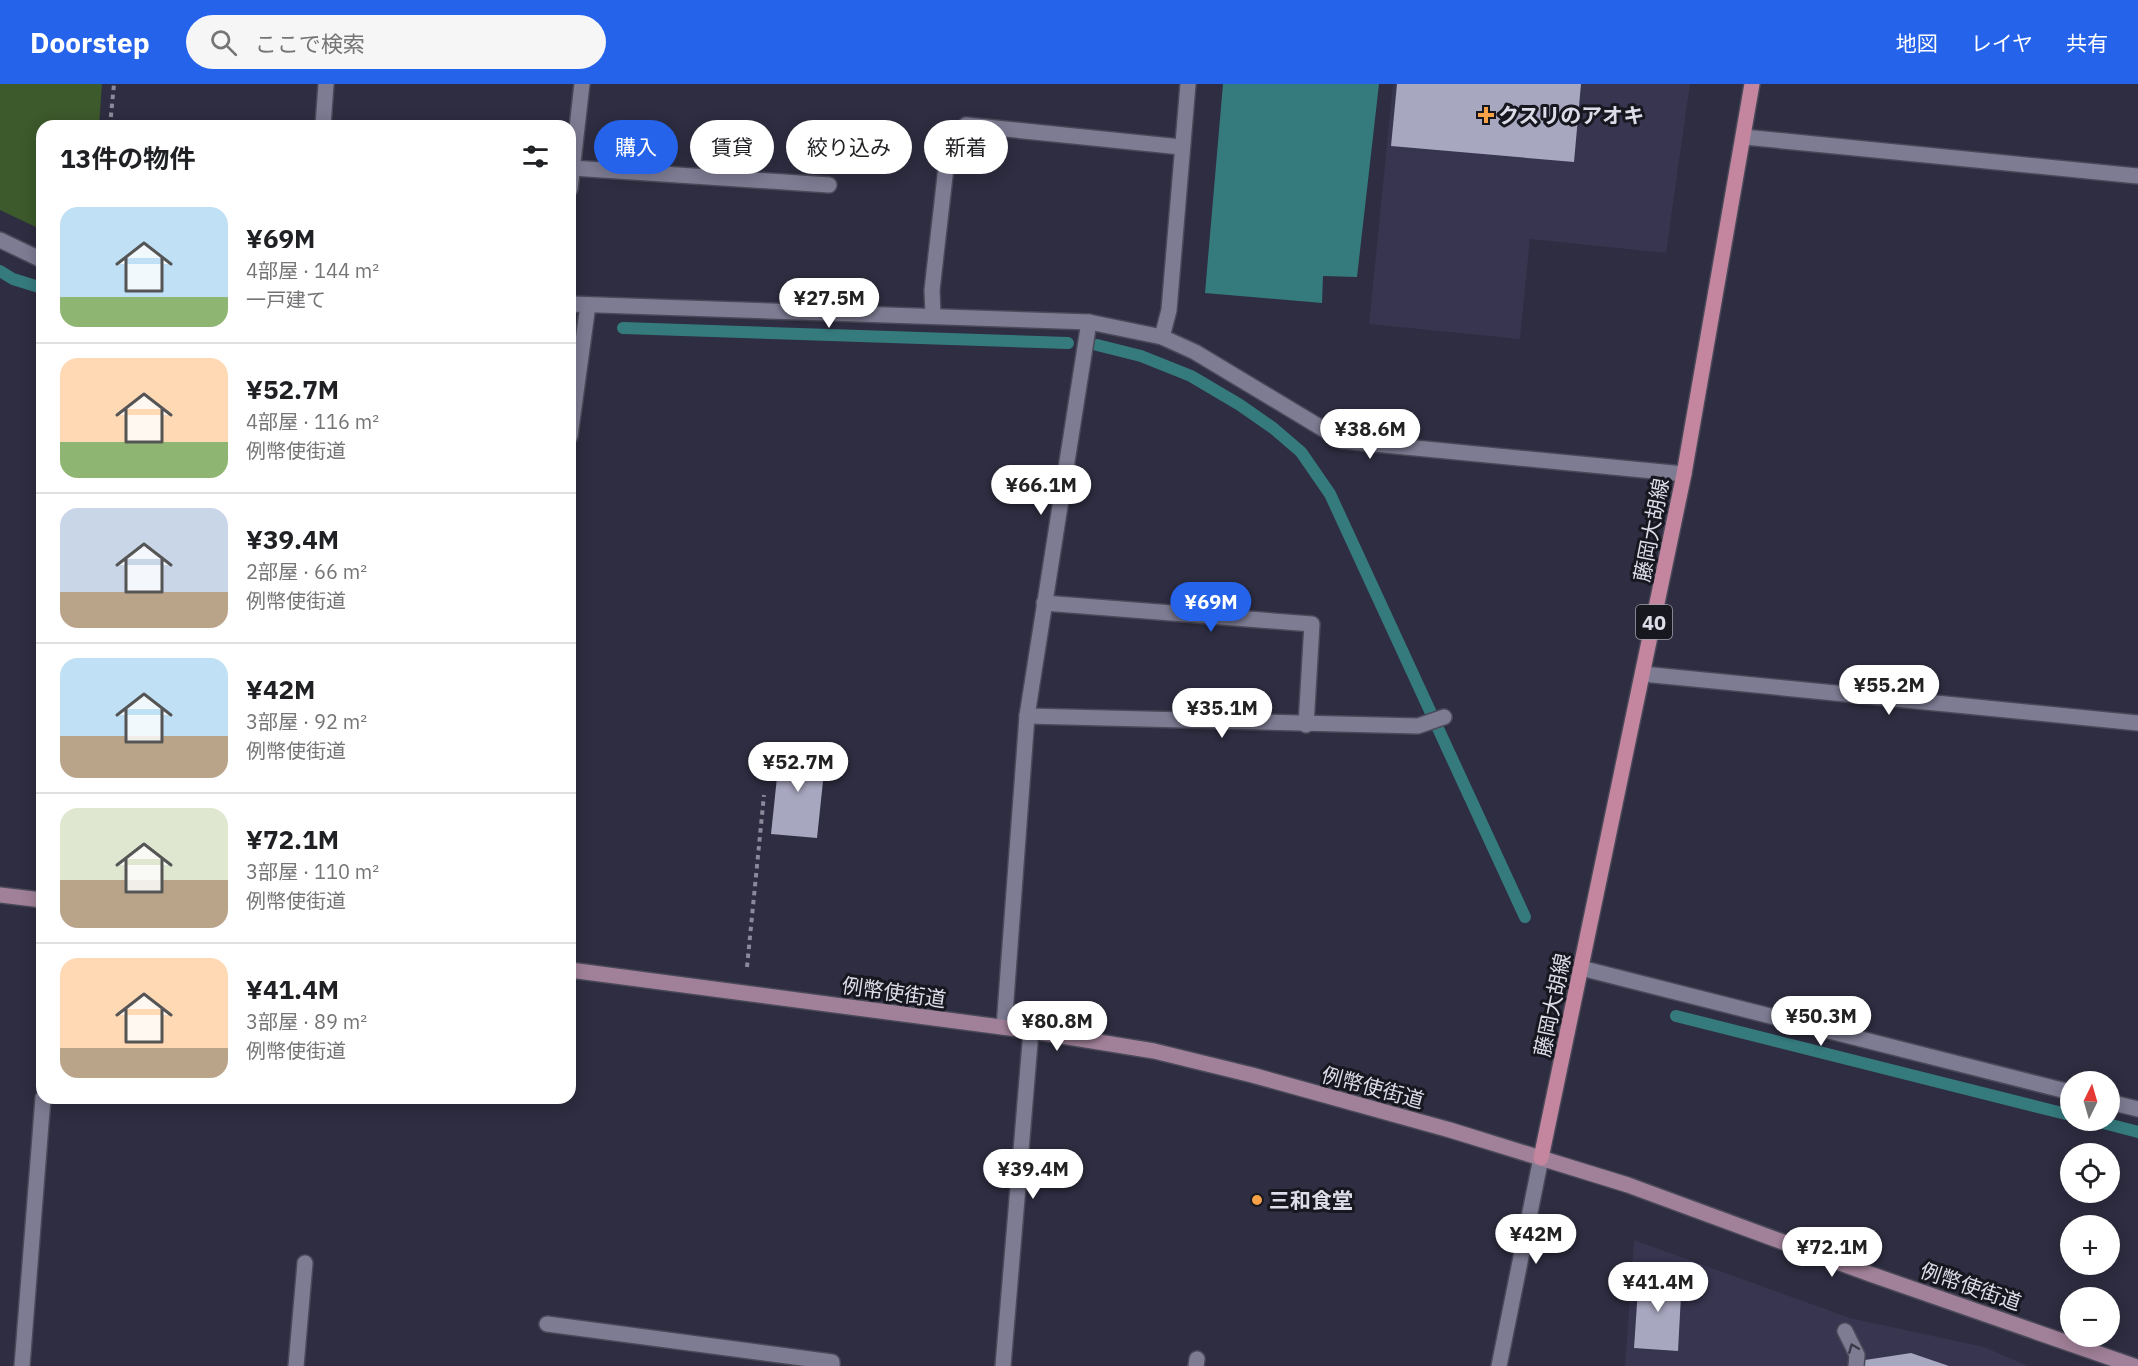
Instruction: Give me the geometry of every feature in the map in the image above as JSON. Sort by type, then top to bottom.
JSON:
[{"type":"main road","name":"藤岡大胡線","points":[[1541,1158],[1684,474],[1752,84]]},
{"type":"main road","points":[[0,895],[36,899]]},
{"type":"main road","name":"例幣使街道","points":[[576,971],[1031,1031],[1164,1053],[1439,1127],[1628,1185],[2113,1363],[2134,1366]]},
{"type":"street","points":[[323,120],[326,84]]},
{"type":"street","points":[[576,134],[582,84]]},
{"type":"street","points":[[1162,337],[1168,310],[1188,84]]},
{"type":"street","points":[[933,316],[932,290],[949,141],[966,125],[1181,147]]},
{"type":"street","points":[[1744,137],[2138,176]]},
{"type":"street","points":[[576,168],[829,185]]},
{"type":"street","points":[[0,240],[36,257]]},
{"type":"street","points":[[576,304],[1089,322],[1162,337],[1247,381],[1343,441],[1684,474]]},
{"type":"street","points":[[576,392],[588,305]]},
{"type":"street","points":[[1004,1028],[1027,716],[1089,322]]},
{"type":"street","points":[[1044,603],[1312,624],[1306,725]]},
{"type":"street","points":[[1643,674],[2138,723]]},
{"type":"street","points":[[1027,716],[1306,725],[1418,726],[1444,717]]},
{"type":"street","points":[[1581,968],[2060,1089]]},
{"type":"street","points":[[1003,1366],[1031,1031]]},
{"type":"street","points":[[22,1366],[43,1104]]},
{"type":"street","points":[[2120,1105],[2138,1109]]},
{"type":"street","points":[[1499,1366],[1541,1158]]},
{"type":"street","points":[[296,1366],[305,1263]]},
{"type":"street","points":[[547,1324],[832,1362],[832,1366]]},
{"type":"street","points":[[1845,1331],[1857,1355],[1856,1366]]},
{"type":"path","points":[[111,120],[114,84]]},
{"type":"path","points":[[744,993],[764,795]]},
{"type":"shaded area","points":[[0,84],[102,84],[99,120],[36,120],[36,227],[0,210]]},
{"type":"shaded area","points":[[1223,84],[1379,84],[1357,277],[1323,276],[1322,303],[1205,293]]},
{"type":"shaded area","points":[[1393,84],[1690,84],[1666,253],[1530,239],[1520,339],[1369,324]]},
{"type":"shaded area","points":[[1634,1240],[1850,1318],[1984,1347],[2028,1366],[1625,1366]]},
{"type":"building","name":"クスリのアオキ","points":[[1397,84],[1581,84],[1574,162],[1391,146]]},
{"type":"building","points":[[780,749],[826,753],[817,838],[771,834]]},
{"type":"building","points":[[1639,1274],[1682,1277],[1678,1351],[1634,1348]]},
{"type":"building","points":[[1911,1353],[1949,1366],[1865,1366],[1865,1360]]},
{"type":"waterway","points":[[0,271],[13,279],[36,286]]},
{"type":"waterway","points":[[623,328],[1068,343]]},
{"type":"waterway","points":[[1097,345],[1141,356],[1191,376],[1240,405],[1273,428],[1301,452],[1330,494],[1525,917]]},
{"type":"waterway","points":[[1676,1016],[2060,1112]]},
{"type":"waterway","points":[[2120,1127],[2138,1132]]},
{"type":"place","name":"クスリのアオキ","points":[[1486,115]]},
{"type":"place","name":"三和食堂","points":[[1257,1200]]}]
